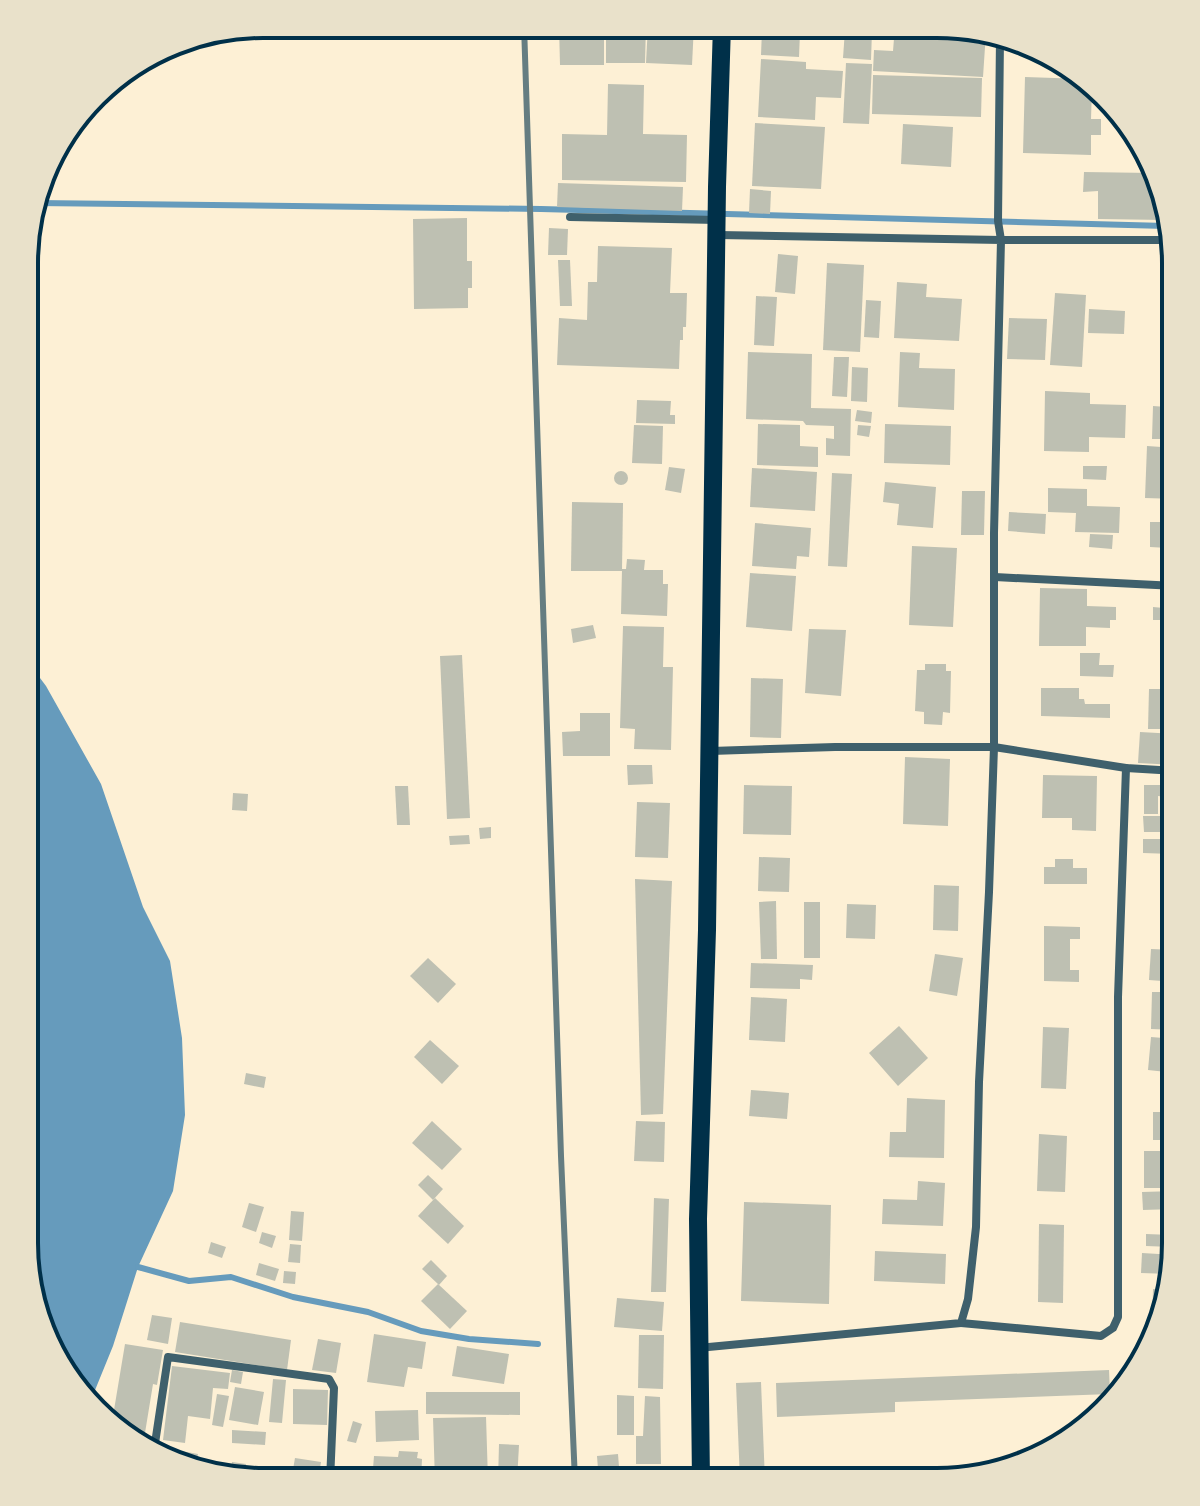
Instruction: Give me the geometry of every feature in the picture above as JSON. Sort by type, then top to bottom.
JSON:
[{"type":"highway","points":[[701,1468],[698,1219],[707,930],[722,38]]},
{"type":"street","points":[[961,1323],[968,1299],[976,1227],[994,747],[1001,240],[998,221],[1000,48]]},
{"type":"street","points":[[570,217],[1001,240],[1160,240]]},
{"type":"street","points":[[995,577],[1162,585]]},
{"type":"street","points":[[710,751],[994,747],[1126,768],[1162,770]]},
{"type":"street","points":[[697,1348],[961,1323],[1101,1336],[1113,1328],[1118,1317],[1118,997],[1126,768]]},
{"type":"street","points":[[155,1441],[168,1357],[329,1379],[334,1388],[331,1468]]},
{"type":"water","points":[[38,675],[101,784],[143,907],[170,961],[182,1038],[185,1115],[173,1191],[138,1267],[113,1346],[94,1392],[68,1356],[55,1329],[40,1273]]},
{"type":"building","points":[[559,38],[604,38],[604,65],[560,65]]},
{"type":"building","points":[[606,38],[646,38],[645,63],[606,63]]},
{"type":"building","points":[[647,38],[693,38],[692,65],[646,63]]},
{"type":"building","points":[[762,38],[800,38],[799,57],[761,55]]},
{"type":"building","points":[[844,38],[872,38],[871,60],[843,58]]},
{"type":"building","points":[[894,38],[937,38],[985,44],[983,77],[873,71],[874,50],[893,51]]},
{"type":"building","points":[[761,59],[806,62],[806,69],[843,71],[841,98],[816,97],[815,120],[758,117]]},
{"type":"building","points":[[846,63],[872,64],[869,124],[843,123]]},
{"type":"building","points":[[873,75],[982,78],[981,117],[872,114]]},
{"type":"building","points":[[1025,77],[1066,78],[1092,100],[1091,119],[1101,119],[1101,135],[1091,135],[1091,155],[1023,153]]},
{"type":"building","points":[[608,84],[644,85],[643,134],[687,135],[686,182],[562,180],[562,134],[607,135]]},
{"type":"building","points":[[755,123],[825,127],[821,189],[752,186]]},
{"type":"building","points":[[903,124],[953,127],[951,167],[901,164]]},
{"type":"building","points":[[1084,172],[1143,173],[1157,220],[1098,219],[1098,191],[1083,192]]},
{"type":"building","points":[[558,183],[683,187],[682,211],[557,207]]},
{"type":"building","points":[[750,189],[771,191],[770,214],[749,213]]},
{"type":"building","points":[[467,218],[467,261],[472,261],[468,308],[414,309],[413,219]]},
{"type":"building","points":[[549,228],[568,229],[567,255],[548,255]]},
{"type":"building","points":[[598,246],[672,248],[670,293],[687,293],[686,327],[683,327],[683,340],[680,340],[679,369],[557,365],[559,318],[587,320],[588,282],[597,282]]},
{"type":"building","points":[[778,254],[798,256],[795,294],[775,292]]},
{"type":"building","points":[[558,260],[570,260],[572,306],[560,306]]},
{"type":"building","points":[[827,263],[864,265],[860,352],[823,350]]},
{"type":"building","points":[[897,282],[927,284],[926,297],[962,299],[959,341],[894,338]]},
{"type":"building","points":[[1055,293],[1086,295],[1082,367],[1050,365]]},
{"type":"building","points":[[756,296],[777,297],[774,346],[754,345]]},
{"type":"building","points":[[866,300],[881,301],[879,338],[864,337]]},
{"type":"building","points":[[1089,309],[1125,311],[1124,334],[1088,333]]},
{"type":"building","points":[[1009,318],[1047,319],[1045,360],[1007,359]]},
{"type":"building","points":[[748,352],[812,354],[811,408],[851,409],[850,456],[826,455],[826,438],[834,439],[834,426],[806,425],[803,421],[746,419]]},
{"type":"building","points":[[900,352],[920,353],[919,368],[955,369],[954,410],[898,407]]},
{"type":"building","points":[[834,357],[849,357],[847,397],[832,396]]},
{"type":"building","points":[[852,367],[868,368],[867,402],[851,401]]},
{"type":"building","points":[[1045,391],[1090,393],[1090,404],[1126,405],[1125,438],[1089,437],[1089,452],[1044,451]]},
{"type":"building","points":[[637,400],[671,401],[670,415],[675,415],[675,424],[636,423]]},
{"type":"building","points":[[1153,406],[1162,407],[1162,439],[1152,439]]},
{"type":"building","points":[[857,410],[872,412],[871,423],[855,421]]},
{"type":"building","points":[[758,424],[800,425],[800,446],[818,447],[818,467],[757,465]]},
{"type":"building","points":[[885,424],[951,426],[950,465],[884,463]]},
{"type":"building","points":[[634,425],[663,426],[662,464],[632,463]]},
{"type":"building","points":[[858,425],[871,426],[869,437],[857,435]]},
{"type":"building","points":[[1147,446],[1162,447],[1162,499],[1145,498]]},
{"type":"building","points":[[1083,466],[1107,466],[1106,480],[1083,479]]},
{"type":"building","points":[[669,467],[685,469],[681,493],[665,490]]},
{"type":"building","points":[[752,468],[817,472],[815,511],[750,507]]},
{"type":"building","points":[[621,471],[628,478],[621,485],[614,478]]},
{"type":"building","points":[[832,473],[852,474],[847,567],[828,566]]},
{"type":"building","points":[[885,482],[936,487],[933,528],[897,525],[899,504],[883,502]]},
{"type":"building","points":[[1048,488],[1087,489],[1087,506],[1120,507],[1119,533],[1075,532],[1076,513],[1048,512]]},
{"type":"building","points":[[962,491],[985,491],[984,535],[961,535]]},
{"type":"building","points":[[572,502],[623,503],[622,571],[571,571]]},
{"type":"building","points":[[1009,512],[1046,514],[1045,534],[1008,531]]},
{"type":"building","points":[[1150,522],[1162,522],[1162,548],[1150,547]]},
{"type":"building","points":[[755,523],[811,528],[809,557],[797,556],[796,569],[752,566]]},
{"type":"building","points":[[1090,534],[1113,535],[1112,549],[1089,547]]},
{"type":"building","points":[[912,546],[957,548],[953,627],[909,625]]},
{"type":"building","points":[[627,559],[645,560],[644,570],[663,570],[663,584],[668,584],[667,616],[621,614],[622,569],[626,569]]},
{"type":"building","points":[[750,573],[796,576],[792,631],[746,627]]},
{"type":"building","points":[[1040,588],[1087,589],[1087,606],[1116,607],[1116,620],[1110,620],[1110,628],[1086,627],[1086,646],[1039,646]]},
{"type":"building","points":[[1153,607],[1162,608],[1162,620],[1153,620]]},
{"type":"building","points":[[593,625],[596,638],[573,643],[571,629]]},
{"type":"building","points":[[623,626],[664,627],[663,667],[673,667],[671,750],[634,749],[635,729],[620,728]]},
{"type":"building","points":[[809,629],[846,630],[841,696],[805,693]]},
{"type":"building","points":[[1080,653],[1100,653],[1099,665],[1114,665],[1113,677],[1080,676]]},
{"type":"building","points":[[462,655],[470,818],[447,819],[440,656]]},
{"type":"building","points":[[925,664],[946,664],[946,671],[951,671],[950,713],[943,712],[942,725],[924,724],[924,712],[915,711],[917,670],[925,670]]},
{"type":"building","points":[[751,678],[783,679],[781,738],[750,737]]},
{"type":"building","points":[[1041,688],[1079,688],[1079,699],[1084,699],[1085,704],[1110,704],[1110,718],[1041,716]]},
{"type":"building","points":[[1149,689],[1162,689],[1161,729],[1148,729]]},
{"type":"building","points":[[580,713],[610,713],[610,756],[563,756],[562,732],[580,731]]},
{"type":"building","points":[[1140,732],[1162,733],[1162,764],[1138,763]]},
{"type":"building","points":[[905,757],[950,759],[948,826],[903,824]]},
{"type":"building","points":[[627,765],[652,765],[653,784],[628,785]]},
{"type":"building","points":[[1043,775],[1097,776],[1096,831],[1072,830],[1072,818],[1042,818]]},
{"type":"building","points":[[744,785],[792,786],[791,835],[743,834]]},
{"type":"building","points":[[1144,785],[1162,785],[1162,796],[1158,796],[1158,814],[1144,814]]},
{"type":"building","points":[[395,786],[408,786],[410,825],[397,825]]},
{"type":"building","points":[[233,793],[248,794],[247,811],[232,810]]},
{"type":"building","points":[[637,802],[670,803],[668,858],[635,857]]},
{"type":"building","points":[[1143,816],[1161,816],[1161,832],[1144,832]]},
{"type":"building","points":[[491,827],[491,838],[480,839],[479,828]]},
{"type":"building","points":[[469,835],[470,844],[450,845],[449,836]]},
{"type":"building","points":[[1143,839],[1162,839],[1162,854],[1143,853]]},
{"type":"building","points":[[759,857],[790,858],[789,892],[758,891]]},
{"type":"building","points":[[1055,859],[1073,859],[1073,868],[1087,868],[1087,884],[1044,884],[1044,867],[1055,867]]},
{"type":"building","points":[[635,879],[672,881],[663,1114],[641,1115]]},
{"type":"building","points":[[934,885],[959,886],[958,931],[933,930]]},
{"type":"building","points":[[776,901],[777,959],[761,959],[759,902]]},
{"type":"building","points":[[804,902],[820,902],[820,958],[804,958]]},
{"type":"building","points":[[847,904],[876,905],[875,939],[846,938]]},
{"type":"building","points":[[1044,926],[1080,927],[1080,939],[1070,939],[1070,970],[1079,970],[1079,982],[1044,981]]},
{"type":"building","points":[[1151,949],[1162,949],[1162,981],[1149,980]]},
{"type":"building","points":[[935,954],[963,958],[957,996],[929,991]]},
{"type":"building","points":[[428,958],[456,984],[438,1003],[410,976]]},
{"type":"building","points":[[751,963],[813,965],[812,980],[800,979],[800,989],[750,988]]},
{"type":"building","points":[[1152,992],[1162,992],[1162,1029],[1151,1029]]},
{"type":"building","points":[[751,997],[787,999],[785,1042],[749,1040]]},
{"type":"building","points":[[899,1026],[928,1058],[898,1086],[869,1053]]},
{"type":"building","points":[[1043,1027],[1069,1028],[1066,1089],[1041,1088]]},
{"type":"building","points":[[1151,1037],[1162,1038],[1162,1072],[1148,1070]]},
{"type":"building","points":[[430,1040],[459,1066],[442,1084],[414,1057]]},
{"type":"building","points":[[246,1073],[266,1077],[264,1088],[244,1084]]},
{"type":"building","points":[[751,1090],[789,1093],[787,1119],[749,1116]]},
{"type":"building","points":[[907,1098],[945,1100],[944,1158],[889,1157],[890,1132],[906,1132]]},
{"type":"building","points":[[1153,1112],[1162,1112],[1162,1140],[1153,1140]]},
{"type":"building","points":[[432,1121],[462,1149],[442,1170],[412,1143]]},
{"type":"building","points":[[636,1121],[665,1122],[664,1162],[634,1161]]},
{"type":"building","points":[[1039,1134],[1067,1136],[1065,1192],[1037,1191]]},
{"type":"building","points":[[1144,1151],[1162,1151],[1162,1188],[1144,1188]]},
{"type":"building","points":[[428,1175],[443,1189],[433,1200],[418,1185]]},
{"type":"building","points":[[918,1181],[945,1183],[943,1226],[882,1224],[883,1199],[917,1200]]},
{"type":"building","points":[[1162,1191],[1162,1209],[1143,1210],[1142,1192]]},
{"type":"building","points":[[435,1198],[464,1226],[448,1244],[418,1216]]},
{"type":"building","points":[[654,1198],[669,1199],[666,1292],[651,1292]]},
{"type":"building","points":[[744,1202],[831,1205],[829,1304],[741,1301]]},
{"type":"building","points":[[249,1203],[264,1207],[256,1232],[242,1227]]},
{"type":"building","points":[[291,1211],[304,1212],[302,1241],[289,1240]]},
{"type":"building","points":[[1039,1224],[1064,1225],[1063,1303],[1038,1302]]},
{"type":"building","points":[[262,1232],[276,1236],[272,1248],[259,1243]]},
{"type":"building","points":[[1146,1234],[1162,1235],[1162,1247],[1146,1246]]},
{"type":"building","points":[[211,1242],[226,1247],[222,1258],[208,1253]]},
{"type":"building","points":[[290,1244],[301,1245],[300,1263],[288,1262]]},
{"type":"building","points":[[875,1251],[946,1254],[945,1284],[874,1281]]},
{"type":"building","points":[[1142,1253],[1162,1254],[1160,1274],[1141,1273]]},
{"type":"building","points":[[431,1260],[447,1276],[439,1285],[422,1269]]},
{"type":"building","points":[[259,1263],[279,1269],[275,1281],[256,1275]]},
{"type":"building","points":[[284,1271],[296,1272],[295,1284],[283,1283]]},
{"type":"building","points":[[438,1284],[467,1311],[450,1329],[421,1301]]},
{"type":"building","points":[[617,1298],[664,1302],[662,1331],[614,1327]]},
{"type":"building","points":[[152,1315],[172,1318],[168,1344],[147,1340]]},
{"type":"building","points":[[180,1322],[291,1340],[287,1370],[175,1352]]},
{"type":"building","points":[[374,1334],[426,1342],[422,1369],[408,1367],[404,1387],[367,1382]]},
{"type":"building","points":[[639,1335],[664,1335],[663,1389],[638,1388]]},
{"type":"building","points":[[318,1339],[341,1343],[336,1373],[312,1370]]},
{"type":"building","points":[[125,1344],[163,1350],[157,1385],[153,1384],[145,1434],[114,1411]]},
{"type":"building","points":[[457,1346],[509,1354],[504,1384],[452,1376]]},
{"type":"building","points":[[172,1366],[230,1373],[228,1389],[213,1388],[210,1419],[188,1416],[185,1443],[163,1440]]},
{"type":"building","points":[[232,1370],[243,1372],[241,1384],[230,1382]]},
{"type":"building","points":[[1109,1370],[1110,1387],[1103,1394],[895,1402],[895,1412],[777,1417],[776,1383]]},
{"type":"building","points":[[273,1379],[286,1380],[282,1423],[269,1422]]},
{"type":"building","points":[[761,1382],[764,1468],[739,1468],[736,1383]]},
{"type":"building","points":[[235,1387],[264,1392],[258,1425],[229,1420]]},
{"type":"building","points":[[293,1389],[328,1390],[327,1425],[293,1424]]},
{"type":"building","points":[[426,1392],[520,1392],[520,1415],[426,1414]]},
{"type":"building","points":[[217,1394],[229,1396],[223,1427],[212,1425]]},
{"type":"building","points":[[617,1395],[634,1396],[634,1435],[617,1435]]},
{"type":"building","points":[[645,1396],[660,1397],[661,1464],[636,1464],[636,1436],[643,1436]]},
{"type":"building","points":[[418,1410],[419,1440],[376,1442],[375,1411]]},
{"type":"building","points":[[486,1417],[488,1468],[435,1468],[433,1418]]},
{"type":"building","points":[[353,1421],[362,1424],[356,1443],[347,1441]]},
{"type":"building","points":[[232,1430],[266,1432],[265,1445],[232,1443]]},
{"type":"building","points":[[499,1444],[519,1445],[518,1468],[498,1468]]},
{"type":"building","points":[[399,1451],[418,1452],[422,1468],[373,1468],[374,1456],[398,1457]]},
{"type":"building","points":[[181,1452],[198,1454],[197,1458],[191,1456]]},
{"type":"building","points":[[618,1454],[619,1467],[598,1468],[597,1456]]},
{"type":"building","points":[[295,1458],[321,1462],[320,1468],[293,1468]]},
{"type":"building","points":[[232,1462],[246,1464],[246,1468],[231,1466]]},
{"type":"waterway","points":[[47,203],[541,209],[1158,226]]},
{"type":"waterway","points":[[138,1267],[189,1281],[231,1277],[293,1297],[368,1312],[421,1331],[469,1339],[538,1344]]},
{"type":"railway","points":[[524,38],[561,1156],[574,1468]]}]
